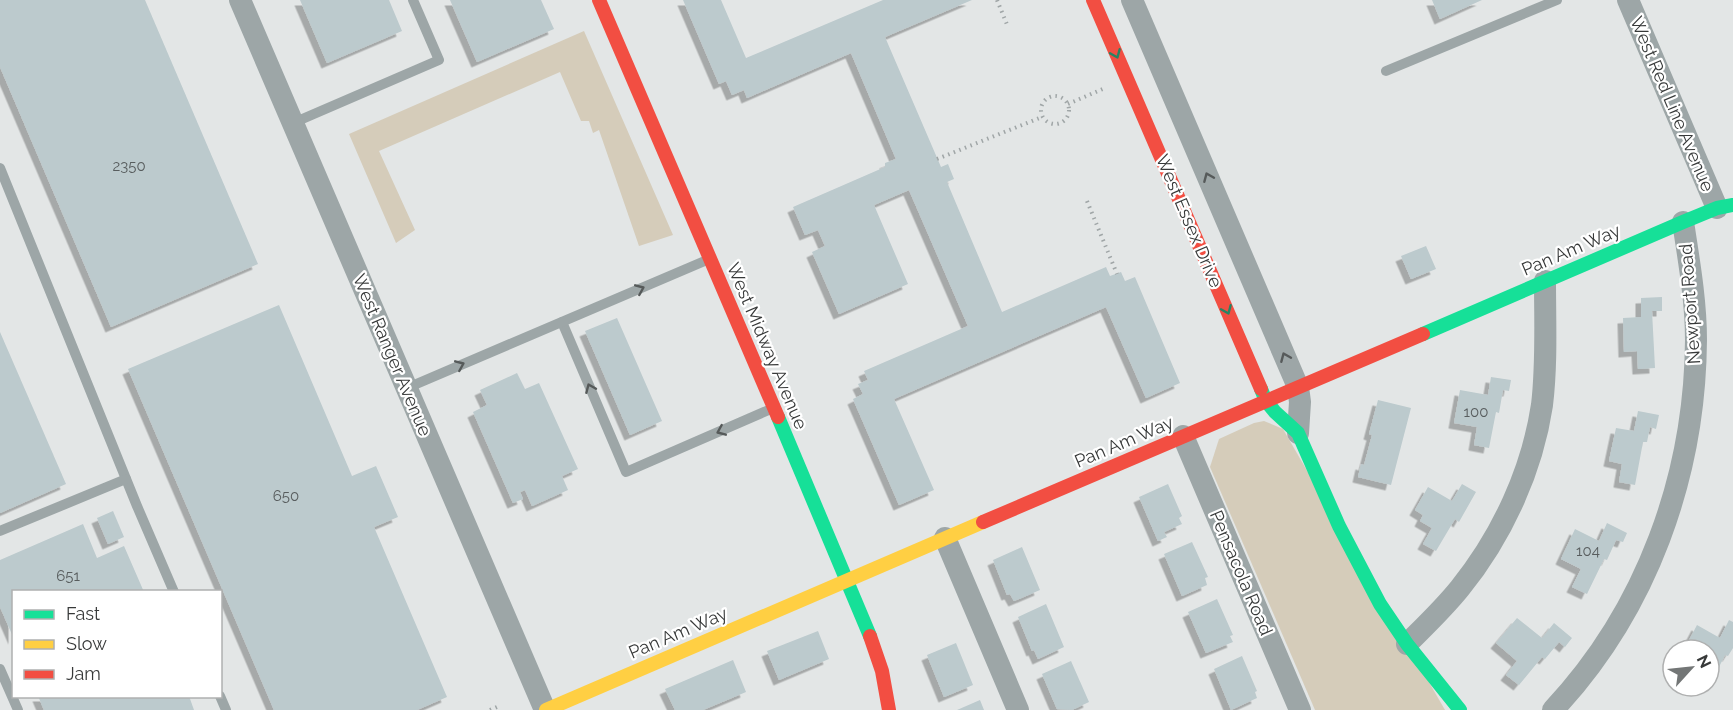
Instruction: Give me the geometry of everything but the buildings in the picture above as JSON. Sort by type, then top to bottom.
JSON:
[{"type":"street","name":"West Ranger Avenue","points":[[240,0],[545,710]]},
{"type":"street","name":"West Midway Avenue","points":[[599,0],[848,579],[877,654],[888,694],[889,710]]},
{"type":"street","name":"West Essex Drive","points":[[1093,0],[1266,401],[1298,433],[1357,564],[1380,604],[1407,644],[1460,710]]},
{"type":"street","name":"West Essex Drive","points":[[1132,0],[1298,387],[1300,402],[1298,433]]},
{"type":"street","name":"West Red Line Avenue","points":[[1628,0],[1725,206]]},
{"type":"street","points":[[1164,165],[1197,152]]},
{"type":"street","name":"Pan Am Way","points":[[545,710],[1725,206]]},
{"type":"street","name":"Newport Road","points":[[1553,710],[1596,658],[1620,621],[1642,580],[1676,493],[1687,446],[1694,394],[1696,338],[1692,280],[1683,222]]},
{"type":"street","points":[[1407,644],[1460,588],[1483,557],[1502,525],[1517,491],[1530,453],[1541,407],[1545,366],[1545,281]]},
{"type":"street","name":"Pensacola Road","points":[[1183,436],[1300,710]]},
{"type":"street","points":[[945,538],[1018,710]]},
{"type":"lane","points":[[292,123],[439,60],[413,0]]},
{"type":"lane","points":[[1386,71],[1557,0]]},
{"type":"lane","points":[[0,168],[174,590]]},
{"type":"lane","points":[[406,388],[711,259]]},
{"type":"lane","points":[[562,322],[626,472],[774,408]]},
{"type":"lane","points":[[0,531],[126,479]]},
{"type":"lane","points":[[0,669],[12,696]]},
{"type":"path","points":[[997,0],[1008,27]]},
{"type":"path","points":[[1068,104],[1114,85]]},
{"type":"path","points":[[1058,96],[1068,104],[1069,114],[1063,122],[1049,123],[1042,117],[1042,103],[1048,97],[1058,96]]},
{"type":"path","points":[[937,159],[1042,117]]},
{"type":"path","points":[[1087,201],[1117,274]]},
{"type":"path","points":[[490,710],[499,706]]},
{"type":"shaded area","points":[[584,31],[673,235],[639,246],[599,130],[593,133],[589,121],[581,121],[560,72],[379,151],[415,230],[396,243],[349,134]]},
{"type":"shaded area","points":[[1264,421],[1283,429],[1445,710],[1315,710],[1210,467],[1219,439],[1254,423]]},
{"type":"traffic: fast","points":[[1423,334],[1683,222],[1717,208],[1733,205]]},
{"type":"traffic: fast","points":[[1261,389],[1266,401],[1275,412],[1298,433],[1339,526],[1380,604],[1407,644],[1460,710]]},
{"type":"traffic: fast","points":[[778,417],[870,636]]},
{"type":"traffic: slow","points":[[546,710],[983,522]]},
{"type":"traffic: jam","points":[[599,0],[778,417]]},
{"type":"traffic: jam","points":[[1093,0],[1261,389]]},
{"type":"traffic: jam","points":[[983,522],[1423,334]]},
{"type":"traffic: jam","points":[[870,636],[882,671],[889,710]]}]
